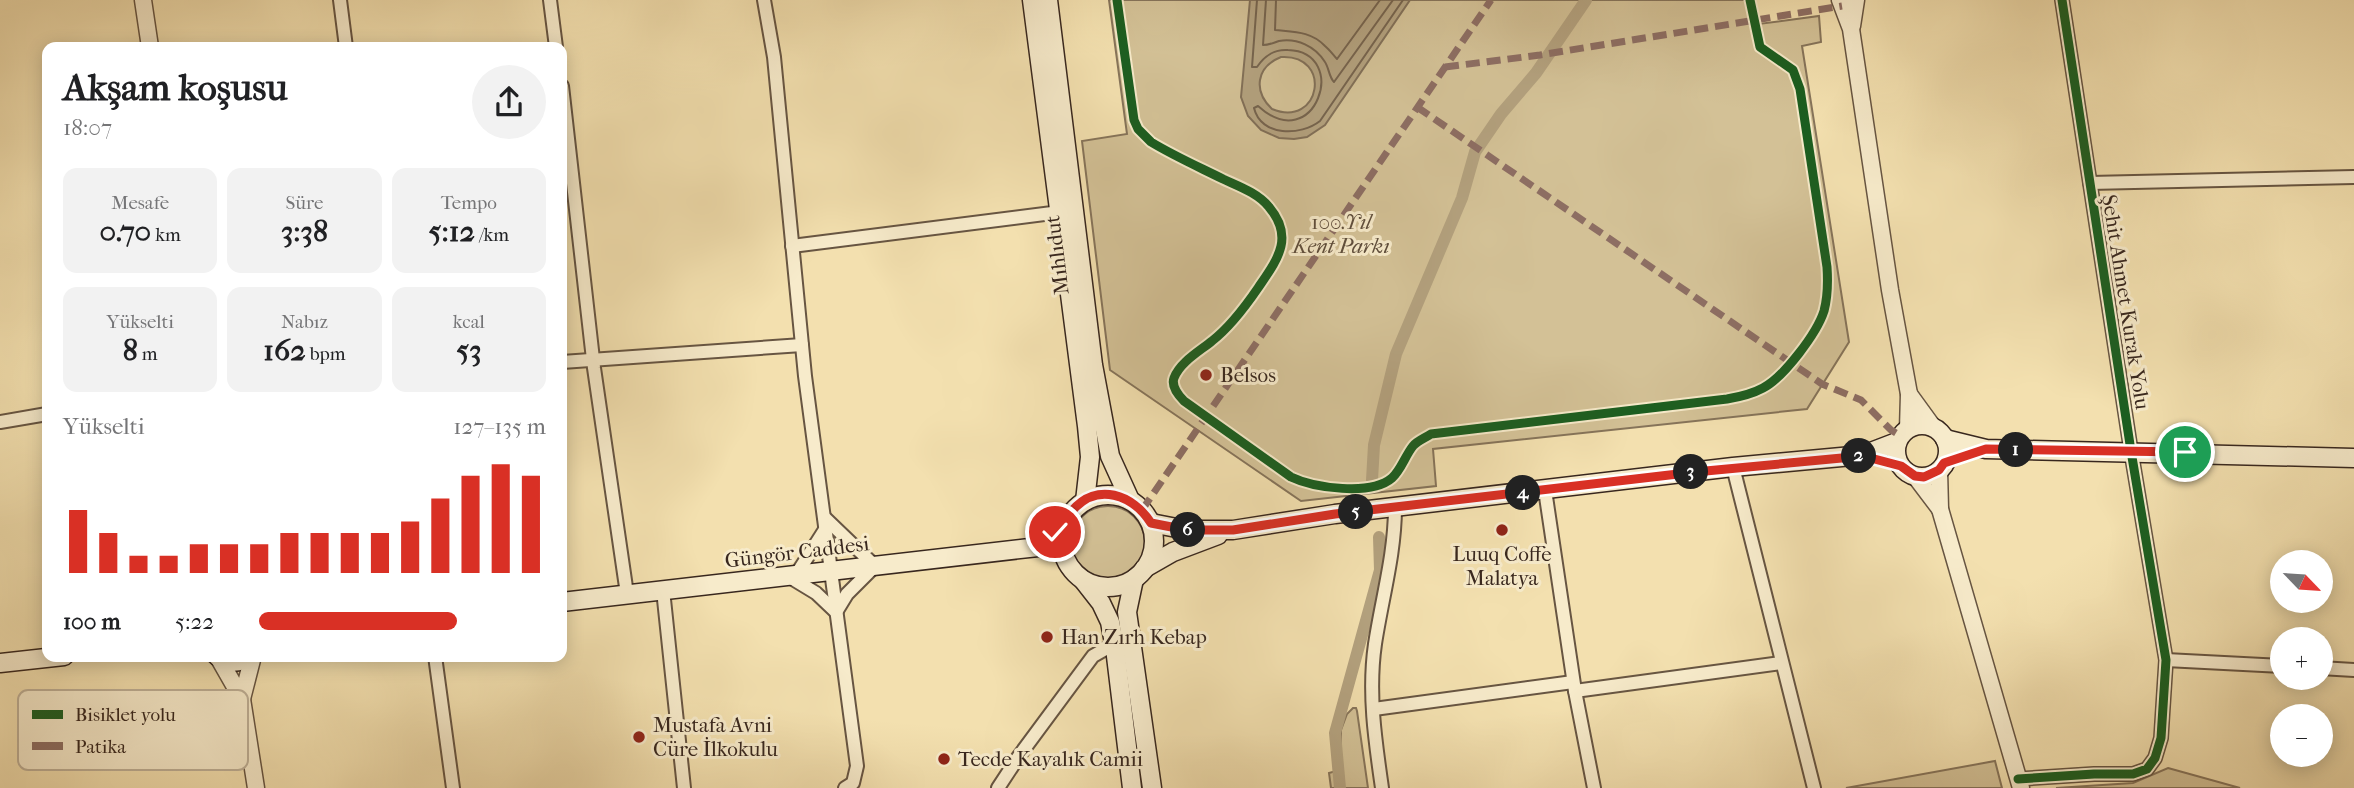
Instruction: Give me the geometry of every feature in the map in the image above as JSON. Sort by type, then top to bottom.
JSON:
[{"type":"main road","name":"Mıhlıdut","points":[[1032,0],[1090,457],[1085,500]]},
{"type":"main road","name":"Mıhlıdut","points":[[1048,0],[1093,365],[1110,456],[1130,500]]},
{"type":"main road","points":[[1151,523],[1187,530],[1233,530],[1395,507],[1733,467],[1863,456],[1916,425],[1986,449],[2354,458]]},
{"type":"main road","points":[[1939,433],[1947,447],[1942,467]]},
{"type":"main road","points":[[1903,435],[1896,450],[1908,471]]},
{"type":"main road","points":[[1863,456],[1924,477],[1986,449]]},
{"type":"main road","points":[[1132,788],[1110,622],[1101,603],[1069,565],[1061,540],[1065,524],[1073,511],[1085,500],[1099,495],[1115,495],[1130,500],[1142,510],[1151,523],[1153,547],[1140,573],[1127,612],[1152,788]]},
{"type":"main road","points":[[1065,524],[1038,547],[1069,565]]},
{"type":"main road","points":[[1083,580],[1097,586],[1113,587],[1173,552],[1233,530]]},
{"type":"main road","name":"Güngör Caddesi","points":[[567,601],[1038,547]]},
{"type":"main road","points":[[0,663],[42,658]]},
{"type":"street","points":[[143,0],[149,42]]},
{"type":"street","points":[[340,0],[345,42]]},
{"type":"street","points":[[550,0],[555,42]]},
{"type":"street","points":[[764,0],[774,57],[802,345],[856,766],[853,783],[845,788]]},
{"type":"street","points":[[1840,0],[1852,29],[1890,290],[1909,394],[1903,435]]},
{"type":"street","points":[[1852,29],[1856,0]]},
{"type":"street","name":"Şehit Ahmet Kurak Yolu","points":[[2020,784],[2094,774],[2133,774],[2147,769],[2155,758],[2161,738],[2166,660],[2062,0]]},
{"type":"street","points":[[567,130],[593,360],[627,594]]},
{"type":"street","points":[[2091,183],[2354,177]]},
{"type":"street","points":[[793,246],[1060,212]]},
{"type":"street","points":[[567,362],[802,345]]},
{"type":"street","points":[[1909,394],[1939,433]]},
{"type":"street","points":[[0,422],[42,415]]},
{"type":"street","points":[[1733,467],[1814,788]]},
{"type":"street","points":[[1942,467],[1940,509],[2020,784]]},
{"type":"street","points":[[1908,471],[1940,509]]},
{"type":"street","points":[[1545,490],[1574,686],[1594,788]]},
{"type":"street","points":[[1381,788],[1371,696],[1375,646],[1395,534],[1395,507]]},
{"type":"street","points":[[825,522],[875,566],[847,594],[836,612]]},
{"type":"street","points":[[825,522],[792,576],[836,612]]},
{"type":"street","points":[[663,590],[684,788]]},
{"type":"street","points":[[998,788],[1093,656],[1114,644]]},
{"type":"street","points":[[2166,660],[2270,665]]},
{"type":"street","points":[[221,662],[237,690]]},
{"type":"street","points":[[244,690],[250,662]]},
{"type":"street","points":[[436,662],[453,788]]},
{"type":"street","points":[[1374,709],[1781,663]]},
{"type":"street","points":[[2333,669],[2354,670]]},
{"type":"street","points":[[248,737],[256,788]]},
{"type":"green space","name":"100.Yıl Kent Parkı","points":[[1109,0],[1755,0],[1759,24],[1819,16],[1821,42],[1802,46],[1849,342],[1807,409],[1433,449],[1436,486],[1301,501],[1110,370],[1082,141],[1127,134]]},
{"type":"green space","points":[[1108,506],[1122,509],[1134,517],[1142,529],[1145,543],[1142,557],[1134,569],[1122,577],[1108,580],[1094,577],[1082,569],[1074,557],[1071,543],[1074,529],[1082,517],[1094,509]]},
{"type":"green space","points":[[1353,708],[1357,711],[1368,788],[1331,788],[1329,773],[1340,770],[1341,730],[1347,714]]},
{"type":"green space","points":[[1995,761],[2002,788],[1846,788]]},
{"type":"green space","points":[[2168,768],[2240,788],[2056,788],[2133,783]]},
{"type":"water","points":[[1250,0],[1410,0],[1325,125],[1307,137],[1279,138],[1261,130],[1248,116],[1241,97]],"holes":[[[1281,57],[1298,59],[1308,67],[1314,77],[1310,101],[1301,109],[1289,112],[1272,109],[1262,95],[1262,73]]]},
{"type":"waterway","points":[[1372,480],[1374,445],[1396,354],[1462,198],[1475,152],[1501,114],[1536,73],[1586,0]]},
{"type":"waterway","points":[[1340,788],[1335,733],[1380,570],[1379,537]]},
{"type":"marked path","points":[[1142,510],[1491,0]]},
{"type":"marked path","points":[[1445,67],[1540,55],[1842,6]]},
{"type":"marked path","points":[[1417,107],[1822,384],[1861,400],[1891,430],[1901,436]]},
{"type":"cycle path","points":[[1117,0],[1134,120],[1138,129],[1151,142],[1259,198],[1277,218],[1281,229],[1280,249],[1271,268],[1231,323],[1177,372],[1173,381],[1176,391],[1184,401],[1291,477],[1342,488],[1383,484],[1398,471],[1413,446],[1431,434],[1727,399],[1763,388],[1799,354],[1824,311],[1827,267],[1800,89],[1793,70],[1760,47],[1750,0]]},
{"type":"cycle path","points":[[2018,779],[2133,774],[2147,769],[2155,758],[2161,738],[2166,660],[2062,0]]},
{"type":"place","name":"Belsos","points":[[1206,375]]},
{"type":"place","name":"Luuq Coffe Malatya","points":[[1502,530]]},
{"type":"place","name":"Han Zırh Kebap","points":[[1047,637]]},
{"type":"place","name":"Mustafa Avni Cüre İlkokulu","points":[[639,737]]},
{"type":"place","name":"Tecde Kayalık Camii","points":[[944,759]]},
{"type":"route","points":[[1055,532],[1085,500],[1099,495],[1115,495],[1130,500],[1142,510],[1151,523],[1187,530],[1233,530],[1335,514],[1743,466],[1863,456],[1901,466],[1915,476],[1924,477],[1932,475],[1944,463],[1986,449],[2185,452]]}]
